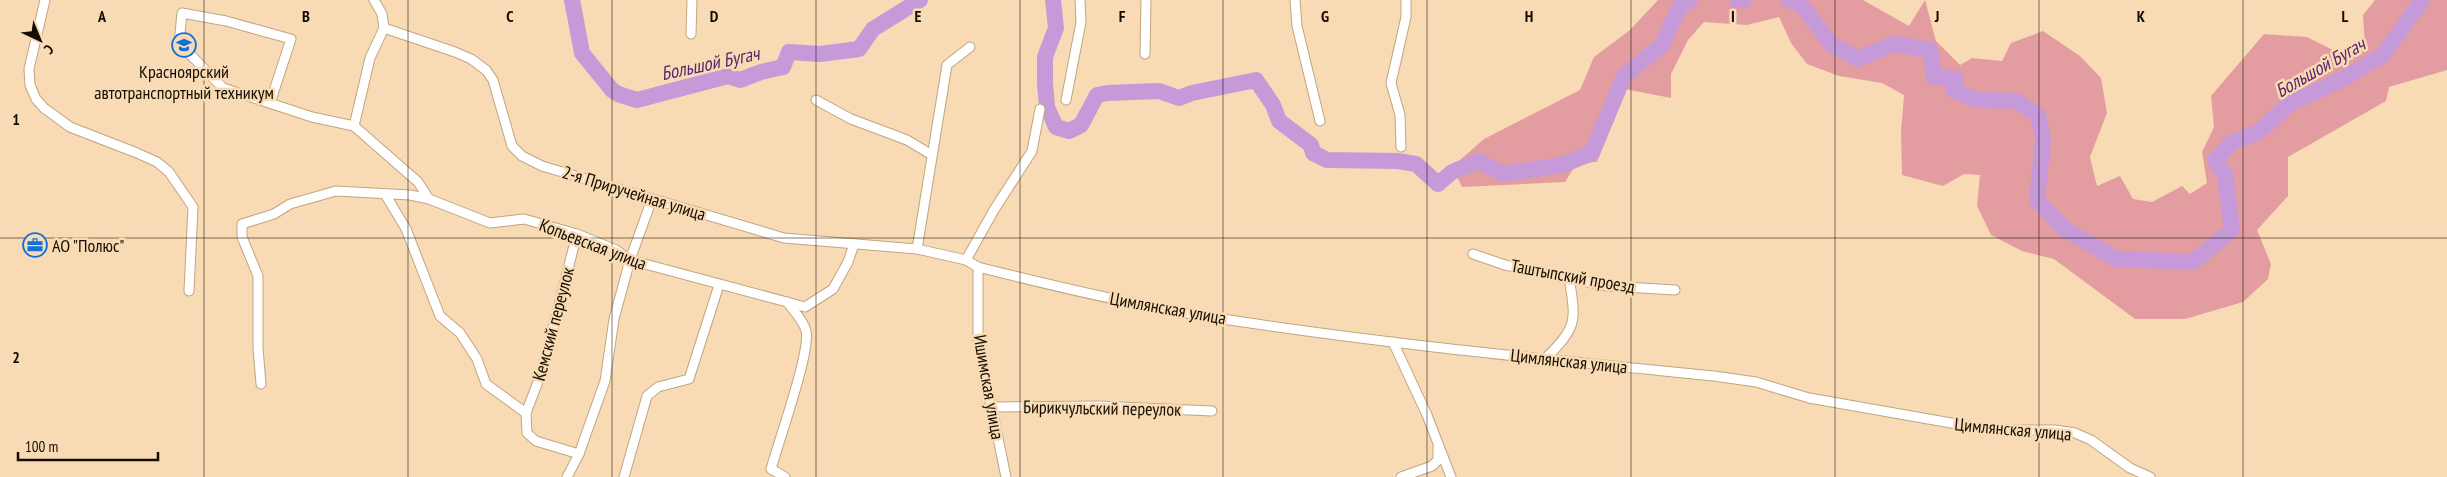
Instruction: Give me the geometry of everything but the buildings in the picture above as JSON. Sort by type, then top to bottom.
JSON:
[{"type":"street","points":[[45,0],[29,69],[30,85],[36,99],[44,108],[70,127],[138,153],[157,162],[169,172],[193,207],[189,290]]},
{"type":"street","points":[[354,126],[370,58],[384,28],[382,14],[374,0]]},
{"type":"street","points":[[691,34],[692,0]]},
{"type":"street","points":[[1066,100],[1080,22],[1080,0]]},
{"type":"street","points":[[1145,54],[1146,0]]},
{"type":"street","points":[[1295,0],[1297,26],[1320,121]]},
{"type":"street","points":[[1401,147],[1400,115],[1391,83],[1406,17],[1406,0]]},
{"type":"street","points":[[270,103],[291,39],[226,21],[182,13],[179,43],[207,74],[223,88],[312,117],[354,126],[418,182],[429,199]]},
{"type":"street","name":"2-я Приручейная улица","points":[[384,28],[455,52],[486,70],[493,80],[512,146],[522,156],[542,166],[784,238],[917,249],[966,260],[978,267]]},
{"type":"street","points":[[917,249],[947,65],[970,47]]},
{"type":"street","points":[[816,100],[850,118],[907,140],[932,155]]},
{"type":"street","points":[[966,260],[994,210],[1032,151],[1040,109]]},
{"type":"street","name":"Копьевская улица","points":[[261,384],[258,348],[258,276],[242,237],[242,224],[274,214],[290,204],[336,191],[410,194],[429,199],[490,223],[524,219],[577,234],[616,250],[630,260],[805,307],[834,289],[848,262],[854,244]]},
{"type":"street","points":[[385,194],[398,212],[406,229],[440,316],[460,333],[477,359],[486,384],[526,413],[527,433],[536,441],[578,454]]},
{"type":"street","points":[[567,477],[578,454],[605,381],[614,319],[630,260],[652,199]]},
{"type":"street","name":"Кемский переулок","points":[[526,413],[541,374],[577,234]]},
{"type":"street","name":"Таштыпский проезд","points":[[1473,254],[1505,265],[1606,286],[1675,290]]},
{"type":"street","name":"Цимлянская улица","points":[[978,267],[1065,289],[1203,316],[1393,342],[1756,382],[1810,398],[1991,430],[2055,430],[2075,433],[2091,440],[2130,468],[2150,477]]},
{"type":"street","name":"Ишимская улица","points":[[978,267],[978,341],[1006,477]]},
{"type":"street","points":[[1545,359],[1563,341],[1574,320],[1569,277]]},
{"type":"street","points":[[624,477],[647,396],[658,387],[689,379],[719,285]]},
{"type":"street","points":[[785,477],[771,469],[807,339],[806,329],[787,302]]},
{"type":"street","points":[[1393,342],[1451,477]]},
{"type":"street","name":"Бирикчульский переулок","points":[[992,407],[1098,406],[1212,410]]},
{"type":"street","points":[[1400,477],[1432,466],[1438,460],[1438,443]]},
{"type":"shaded area","points":[[1658,0],[1863,0],[1909,26],[1925,0],[1936,41],[1960,65],[1972,58],[2002,61],[2011,43],[2043,31],[2080,56],[2101,78],[2107,113],[2090,157],[2097,186],[2120,176],[2133,199],[2152,202],[2182,186],[2190,194],[2207,183],[2202,152],[2214,127],[2211,96],[2264,34],[2307,37],[2343,55],[2365,50],[2363,15],[2375,0],[2447,0],[2447,70],[2389,87],[2386,101],[2288,157],[2288,196],[2257,230],[2271,264],[2268,279],[2243,302],[2185,319],[2135,319],[2054,259],[2022,251],[1991,235],[1977,206],[1980,175],[1964,174],[1943,186],[1902,175],[1901,132],[1904,95],[1882,83],[1839,76],[1807,64],[1791,43],[1779,17],[1747,25],[1704,22],[1688,40],[1671,74],[1671,98],[1625,89],[1597,162],[1577,163],[1565,182],[1462,187],[1452,167],[1484,139],[1580,90],[1594,57],[1630,30]]},
{"type":"waterway","name":"Большой Бугач","points":[[572,0],[582,53],[612,90],[637,100],[728,76],[740,80],[761,72],[783,67],[789,52],[820,54],[859,49],[873,29],[920,0]]},
{"type":"waterway","name":"Большой Бугач","points":[[1053,0],[1056,28],[1045,57],[1045,83],[1047,107],[1056,127],[1069,131],[1081,125],[1097,95],[1159,91],[1179,98],[1192,93],[1256,80],[1273,105],[1279,121],[1311,145],[1313,153],[1327,160],[1398,161],[1416,164],[1438,184],[1452,172],[1478,161],[1503,174],[1562,165],[1592,153],[1624,76],[1662,45],[1679,8],[1690,0]]},
{"type":"waterway","name":"Большой Бугач","points":[[1737,0],[1744,0]]},
{"type":"waterway","name":"Большой Бугач","points":[[1789,0],[1801,4],[1831,44],[1858,59],[1894,44],[1930,50],[1934,77],[1956,79],[1953,90],[1977,100],[2016,101],[2038,115],[2043,139],[2037,200],[2063,228],[2116,259],[2193,262],[2232,230],[2225,174],[2215,161],[2232,142],[2259,132],[2289,104],[2341,80],[2383,55],[2422,0]]},
{"type":"place","name":"Красноярский автотранспортный техникум","points":[[184,45]]},
{"type":"place","name":"АО \"Полюс\"","points":[[35,245]]}]
